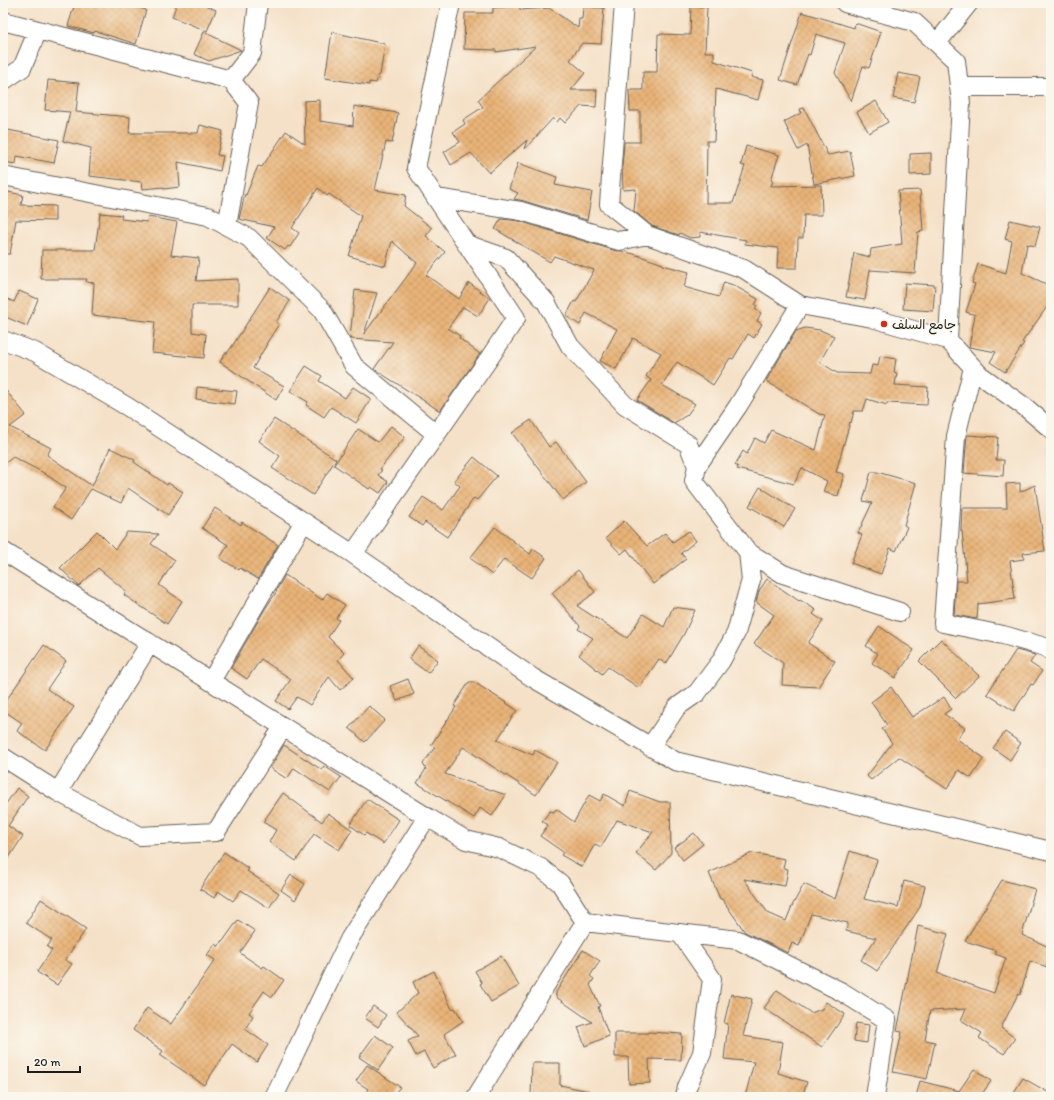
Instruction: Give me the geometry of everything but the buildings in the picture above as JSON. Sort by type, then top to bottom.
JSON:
[{"type":"street","points":[[231,80],[252,53],[258,3]]},
{"type":"street","points":[[353,554],[516,318],[416,168],[451,3]]},
{"type":"street","points":[[624,3],[609,204],[647,235],[744,269],[800,305],[872,318],[948,340],[980,375],[1051,429]]},
{"type":"street","points":[[845,3],[914,22],[956,61],[961,103],[948,340]]},
{"type":"street","points":[[937,43],[969,3]]},
{"type":"street","points":[[3,21],[231,80],[249,103],[227,226]]},
{"type":"street","points":[[3,81],[22,68],[38,30]]},
{"type":"street","points":[[959,87],[1051,87]]},
{"type":"street","points":[[3,176],[208,216],[249,238],[322,310],[354,366],[436,434]]},
{"type":"street","points":[[436,198],[521,212],[619,241],[647,235]]},
{"type":"street","points":[[466,244],[506,258],[546,302],[570,346],[625,405],[688,444],[697,466]]},
{"type":"street","points":[[800,305],[738,406],[697,466],[694,481],[748,552],[783,574],[900,612]]},
{"type":"street","points":[[3,340],[35,352],[128,407],[303,523],[353,554],[533,678],[675,761],[1051,850]]},
{"type":"street","points":[[973,368],[956,436],[943,623],[1003,635],[1045,647],[1051,651]]},
{"type":"street","points":[[211,681],[303,523]]},
{"type":"street","points":[[3,551],[466,840],[499,848],[541,868],[560,883],[585,922]]},
{"type":"street","points":[[650,747],[677,706],[697,693],[722,661],[736,633],[751,580],[748,552]]},
{"type":"street","points":[[58,792],[150,643]]},
{"type":"street","points":[[3,757],[58,792],[140,836],[216,832],[283,726]]},
{"type":"street","points":[[274,1097],[350,938],[427,817]]},
{"type":"street","points":[[585,922],[738,940],[842,992],[887,1020],[875,1097]]},
{"type":"street","points":[[476,1097],[585,922]]},
{"type":"street","points":[[680,933],[712,979],[702,1053],[688,1087],[686,1097]]},
{"type":"place","name":"جامع السلف","points":[[884,324]]}]
